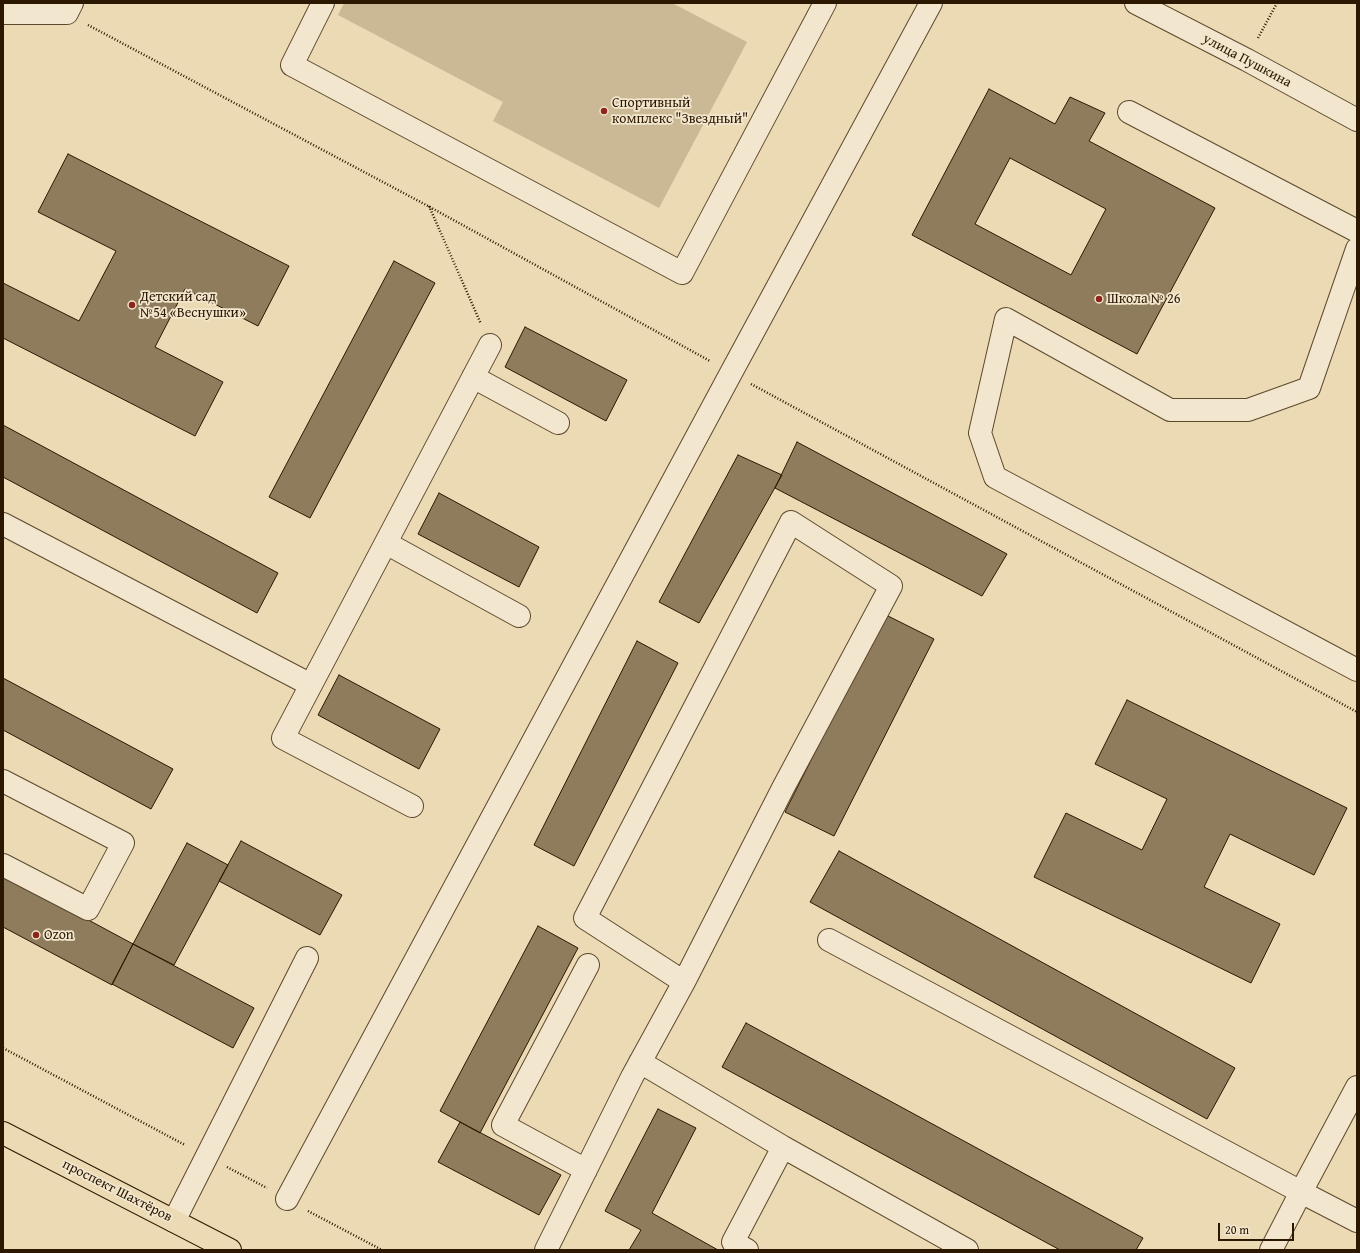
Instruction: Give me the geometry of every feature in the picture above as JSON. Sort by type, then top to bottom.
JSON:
[{"type":"main road","name":"проспект Шахтёров","points":[[3,1132],[230,1250]]},
{"type":"street","points":[[323,3],[292,65],[682,273],[825,3]]},
{"type":"street","points":[[287,1199],[931,3]]},
{"type":"street","name":"улица Пушкина","points":[[1136,3],[1247,60],[1357,120]]},
{"type":"street","points":[[3,13],[69,8]]},
{"type":"street","points":[[1129,112],[1357,231]]},
{"type":"street","points":[[1357,249],[1309,388],[1248,410],[1170,410],[1006,319],[980,433],[995,477],[1357,670]]},
{"type":"street","points":[[412,806],[283,738],[490,345]]},
{"type":"street","points":[[473,377],[558,423]]},
{"type":"street","points":[[546,1250],[640,1062],[684,982],[783,788],[891,586],[791,522],[585,918],[684,982]]},
{"type":"street","points":[[3,524],[311,685]]},
{"type":"street","points":[[386,543],[519,616]]},
{"type":"street","points":[[3,781],[123,843],[88,909],[3,865]]},
{"type":"street","points":[[829,940],[1357,1222]]},
{"type":"street","points":[[174,1221],[307,958]]},
{"type":"street","points":[[586,1170],[503,1125],[588,965]]},
{"type":"street","points":[[640,1062],[783,1147],[967,1250]]},
{"type":"street","points":[[1271,1250],[1357,1086]]},
{"type":"street","points":[[747,1250],[732,1242],[783,1147]]},
{"type":"path","points":[[1247,60],[1276,3]]},
{"type":"path","points":[[69,8],[731,373],[1357,712]]},
{"type":"path","points":[[428,206],[490,345]]},
{"type":"shaded area","name":"Спортивный комплекс \"Звездный\"","points":[[344,3],[672,3],[747,42],[659,208],[493,121],[503,102],[338,15]]},
{"type":"building","points":[[989,89],[1055,124],[1070,97],[1105,113],[1089,141],[1215,208],[1137,354],[912,235]],"holes":[[[1010,158],[1106,209],[1071,275],[975,224]]]},
{"type":"building","name":"Детский сад №54 «Веснушки»","points":[[68,154],[289,266],[258,326],[185,289],[155,347],[223,382],[195,436],[3,338],[3,283],[79,321],[116,251],[38,212]]},
{"type":"building","points":[[394,261],[435,283],[310,518],[269,497]]},
{"type":"building","points":[[525,327],[627,380],[606,421],[505,367]]},
{"type":"building","points":[[3,425],[278,573],[257,613],[3,477]]},
{"type":"building","points":[[797,442],[1007,554],[982,596],[775,488]]},
{"type":"building","points":[[738,455],[782,475],[699,623],[659,602]]},
{"type":"building","points":[[439,493],[539,547],[519,587],[418,534]]},
{"type":"building","points":[[884,614],[934,639],[834,836],[785,812]]},
{"type":"building","points":[[637,641],[678,663],[574,866],[534,845]]},
{"type":"building","points":[[339,675],[440,729],[419,769],[318,715]]},
{"type":"building","points":[[3,678],[173,769],[151,809],[3,730]]},
{"type":"building","points":[[1127,700],[1347,808],[1314,875],[1230,834],[1204,887],[1280,924],[1251,983],[1034,877],[1066,813],[1142,850],[1167,799],[1095,764]]},
{"type":"building","points":[[241,841],[342,895],[320,935],[219,881]]},
{"type":"building","points":[[187,843],[228,865],[174,965],[133,944]]},
{"type":"building","points":[[839,851],[1235,1068],[1207,1119],[810,902]]},
{"type":"building","points":[[3,874],[133,944],[112,985],[3,927]]},
{"type":"building","points":[[538,926],[578,948],[480,1133],[440,1111]]},
{"type":"building","points":[[133,944],[254,1008],[233,1048],[112,984]]},
{"type":"building","points":[[746,1023],[1143,1238],[1136,1250],[1060,1250],[722,1067]]},
{"type":"building","points":[[658,1109],[696,1128],[652,1213],[718,1250],[629,1250],[641,1230],[605,1211]]},
{"type":"building","points":[[460,1122],[561,1175],[539,1215],[438,1162]]},
{"type":"place","name":"Спортивный комплекс \"Звездный\"","points":[[604,111]]},
{"type":"place","name":"Школа № 26","points":[[1099,299]]},
{"type":"place","name":"Детский сад №54 «Веснушки»","points":[[132,305]]},
{"type":"place","name":"Ozon","points":[[36,935]]}]
